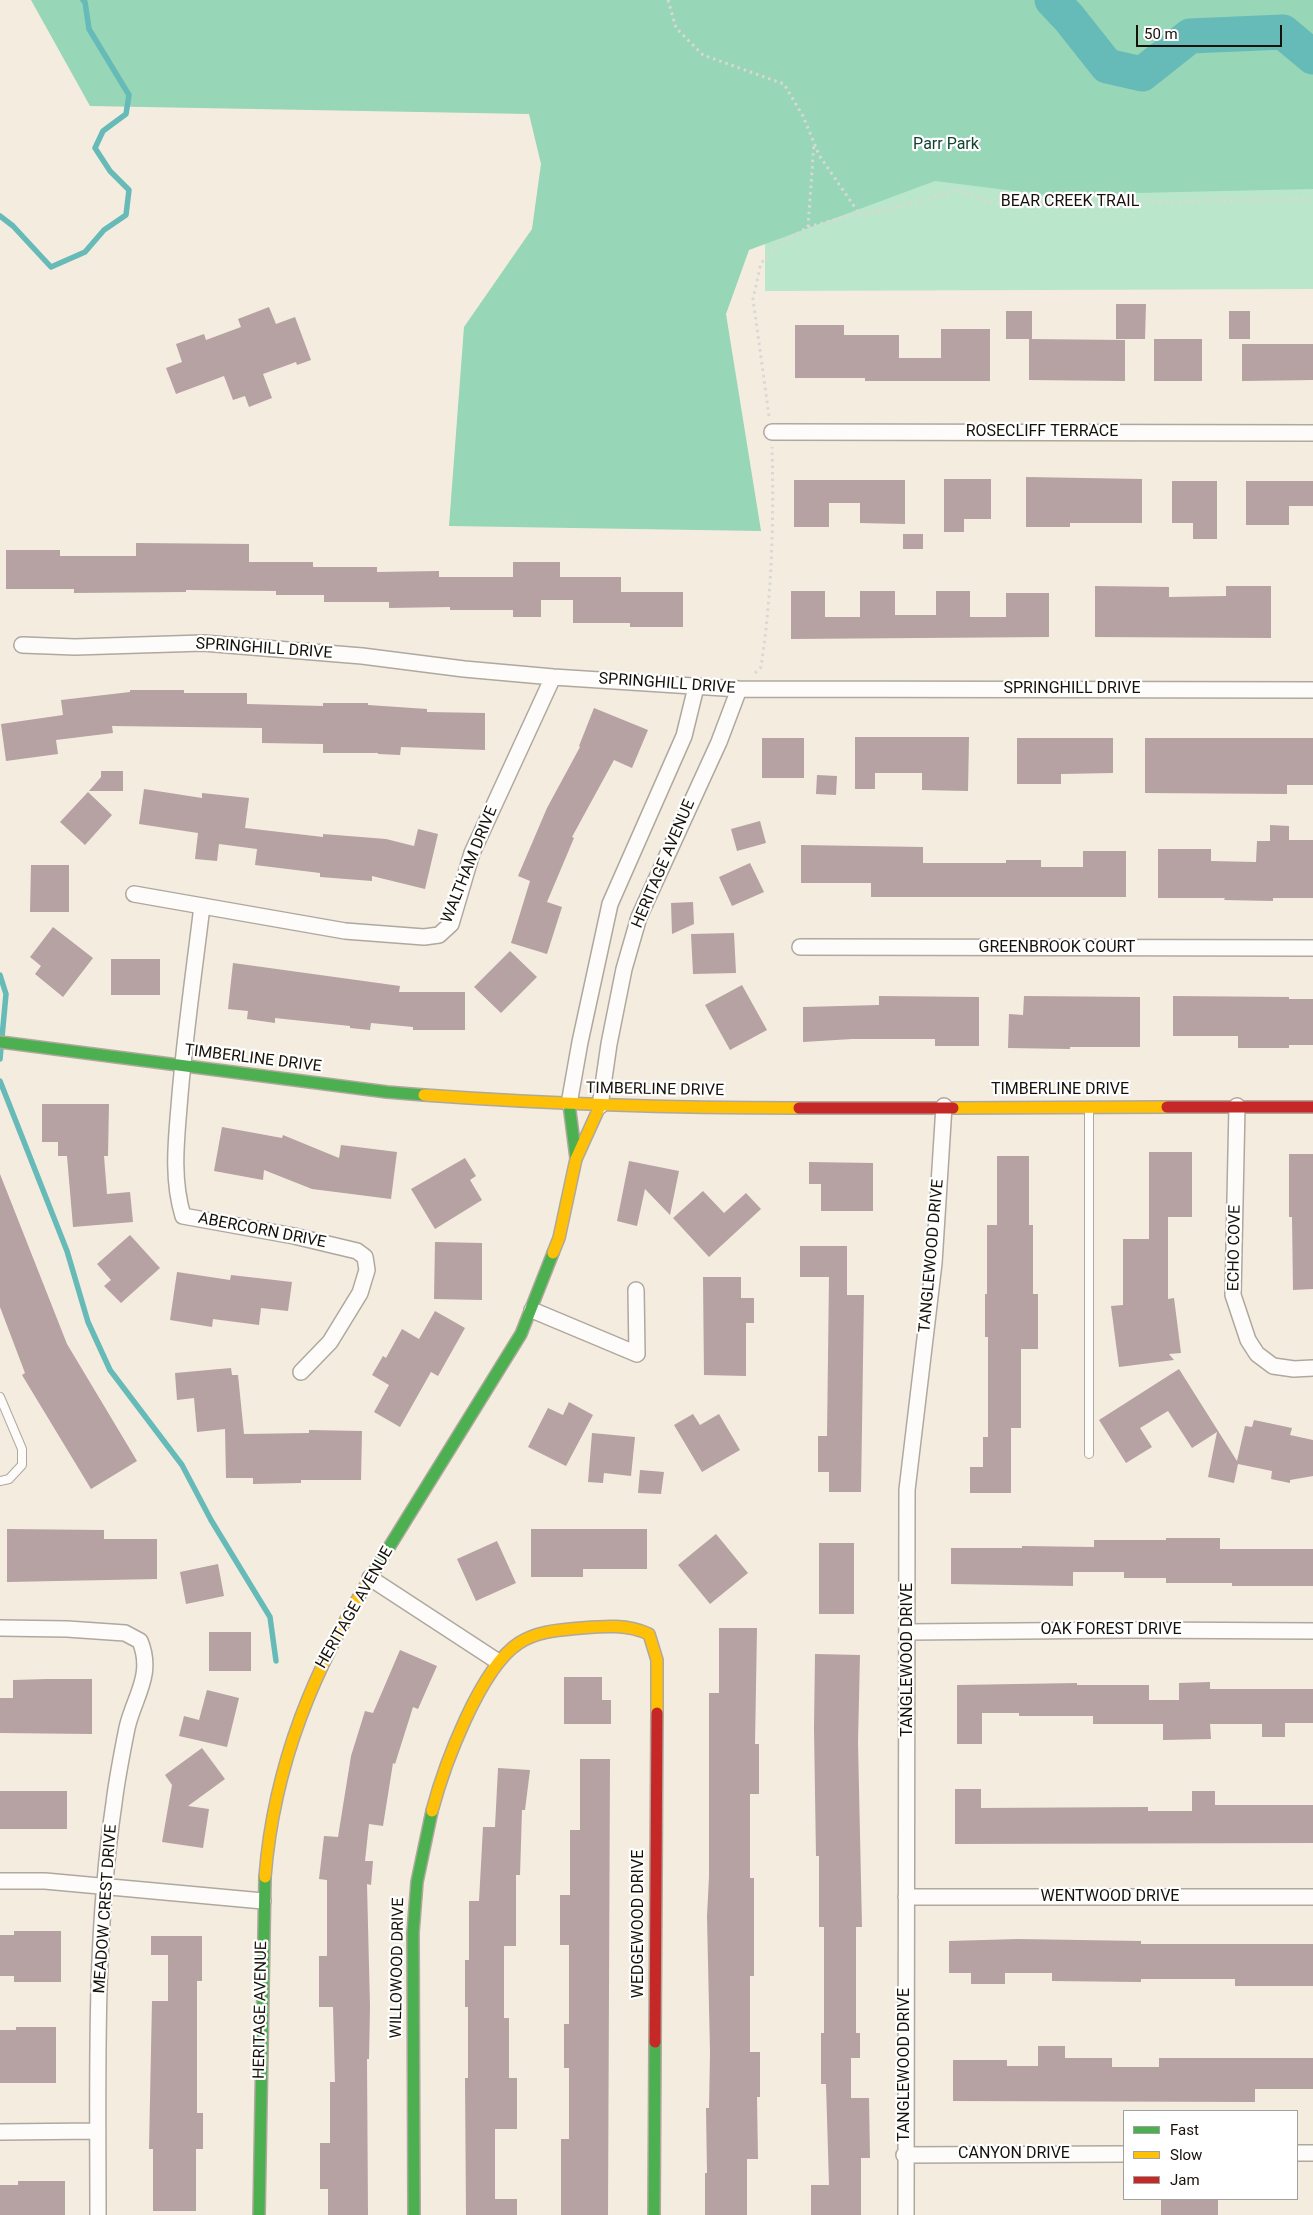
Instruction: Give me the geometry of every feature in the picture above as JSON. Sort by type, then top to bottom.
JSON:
[{"type":"street","name":"ROSECLIFF TERRACE","points":[[772,432],[1313,433]]},
{"type":"street","name":"SPRINGHILL DRIVE","points":[[22,646],[75,647],[202,643],[362,656],[464,669],[739,689],[1313,690]]},
{"type":"street","name":"WALTHAM DRIVE","points":[[134,894],[346,931],[424,937],[440,935],[451,924],[472,853],[553,676]]},
{"type":"street","name":"HERITAGE AVENUE","points":[[576,1159],[569,1104],[580,1042],[610,904],[684,736],[696,687]]},
{"type":"street","name":"HERITAGE AVENUE","points":[[259,2215],[263,1901],[268,1839],[293,1734],[316,1678],[347,1615],[516,1342],[532,1310],[559,1238],[576,1159],[600,1106],[611,1034],[624,969],[639,917],[719,742],[739,689]]},
{"type":"street","name":"ABERCORN DRIVE","points":[[202,906],[182,1066],[176,1155],[177,1196],[183,1216],[294,1236],[357,1251],[365,1257],[366,1270],[360,1293],[330,1342],[301,1372]]},
{"type":"street","name":"GREENBROOK COURT","points":[[800,947],[1313,948]]},
{"type":"street","name":"TIMBERLINE DRIVE","points":[[0,1042],[387,1092],[600,1106],[674,1108],[944,1106],[1313,1107]]},
{"type":"street","name":"TANGLEWOOD DRIVE","points":[[906,2215],[904,2155],[908,1632],[907,1490],[934,1263],[944,1106]]},
{"type":"street","name":"ECHO COVE","points":[[1237,1106],[1233,1295],[1248,1340],[1257,1354],[1273,1366],[1294,1369],[1313,1368]]},
{"type":"street","points":[[532,1310],[637,1354],[636,1290]]},
{"type":"street","points":[[370,1578],[497,1661]]},
{"type":"street","name":"WILLOWOOD DRIVE","points":[[414,2215],[412,1945],[415,1896],[430,1814],[438,1785],[462,1727],[497,1661],[511,1647],[531,1636],[548,1630],[602,1627],[640,1629],[649,1634]]},
{"type":"street","name":"MEADOW CREST DRIVE","points":[[0,1628],[67,1629],[125,1634],[140,1641],[144,1650],[146,1676],[128,1726],[114,1803],[105,1887],[100,1969],[98,2215]]},
{"type":"street","name":"OAK FOREST DRIVE","points":[[908,1632],[1313,1631]]},
{"type":"street","name":"WEDGEWOOD DRIVE","points":[[649,1634],[657,1660],[654,2215]]},
{"type":"street","points":[[0,1880],[45,1881],[263,1901]]},
{"type":"street","name":"WENTWOOD DRIVE","points":[[906,1897],[1313,1897]]},
{"type":"street","points":[[0,2132],[98,2131]]},
{"type":"street","points":[[1298,2153],[1313,2153]]},
{"type":"street","name":"CANYON DRIVE","points":[[904,2155],[1123,2154]]},
{"type":"lane","points":[[1089,1106],[1089,1454]]},
{"type":"lane","points":[[0,1398],[22,1449],[22,1465],[9,1479],[0,1480]]},
{"type":"path","name":"BEAR CREEK TRAIL","points":[[668,0],[676,28],[703,55],[784,84],[803,116],[819,155],[860,215],[911,204],[958,190],[989,202],[1019,204],[1313,199]]},
{"type":"path","name":"BEAR CREEK TRAIL","points":[[808,227],[814,142]]},
{"type":"green space","points":[[31,0],[1313,0],[1313,189],[1046,195],[935,181],[749,250],[726,314],[761,531],[449,526],[464,327],[532,229],[541,164],[529,114],[90,106]]},
{"type":"green space","name":"Parr Park","points":[[765,0],[1313,0],[1313,289],[765,291]]},
{"type":"building","points":[[1116,304],[1146,304],[1145,339],[1116,339]]},
{"type":"building","points":[[269,307],[276,324],[295,317],[311,360],[297,365],[296,362],[263,374],[272,398],[249,407],[245,396],[233,400],[224,376],[176,394],[166,368],[182,362],[176,344],[204,334],[206,340],[241,327],[238,319]]},
{"type":"building","points":[[1006,311],[1032,311],[1032,339],[1006,339]]},
{"type":"building","points":[[1229,311],[1250,311],[1250,339],[1229,339]]},
{"type":"building","points":[[795,325],[844,325],[844,335],[899,335],[899,358],[941,358],[941,329],[990,329],[990,381],[865,381],[865,378],[795,378]]},
{"type":"building","points":[[1029,339],[1125,340],[1125,381],[1029,380]]},
{"type":"building","points":[[1154,339],[1202,339],[1202,381],[1154,381]]},
{"type":"building","points":[[1242,344],[1313,344],[1313,380],[1242,381]]},
{"type":"building","points":[[1026,477],[1142,479],[1142,523],[1070,523],[1070,527],[1026,527]]},
{"type":"building","points":[[944,479],[991,479],[991,519],[964,519],[964,532],[944,532]]},
{"type":"building","points":[[794,480],[905,480],[905,524],[860,523],[860,503],[829,503],[829,527],[794,527]]},
{"type":"building","points":[[1172,481],[1217,481],[1217,539],[1193,539],[1193,523],[1172,523]]},
{"type":"building","points":[[1246,481],[1313,481],[1313,506],[1289,506],[1289,525],[1246,525]]},
{"type":"building","points":[[903,534],[923,534],[923,549],[903,549]]},
{"type":"building","points":[[136,543],[249,544],[249,562],[313,562],[313,567],[377,567],[377,572],[439,571],[439,577],[513,577],[513,562],[560,562],[560,577],[621,577],[621,592],[683,592],[683,627],[630,627],[630,623],[573,623],[573,600],[541,600],[541,617],[513,617],[513,610],[450,610],[450,607],[389,608],[389,602],[324,602],[324,595],[276,595],[276,591],[186,590],[186,592],[74,593],[74,589],[6,589],[6,550],[60,550],[60,556],[136,556]]},
{"type":"building","points":[[1095,586],[1169,587],[1169,597],[1226,596],[1226,586],[1271,586],[1271,638],[1095,637]]},
{"type":"building","points":[[791,591],[825,591],[825,617],[860,617],[860,591],[895,591],[895,615],[936,615],[936,591],[970,591],[970,617],[1006,617],[1006,593],[1049,593],[1049,637],[791,639]]},
{"type":"building","points":[[130,690],[184,690],[184,693],[247,693],[247,704],[323,706],[323,703],[368,703],[368,705],[427,709],[427,712],[485,713],[485,750],[401,747],[400,755],[323,753],[323,744],[262,743],[262,728],[112,726],[113,733],[56,740],[58,754],[6,761],[1,724],[63,715],[61,700],[130,692]]},
{"type":"building","points":[[594,708],[648,730],[632,768],[614,760],[572,837],[574,838],[547,902],[562,907],[547,954],[511,943],[530,881],[518,876],[547,808],[580,747]]},
{"type":"building","points":[[855,737],[969,737],[968,791],[922,790],[922,773],[875,773],[875,789],[855,789]]},
{"type":"building","points":[[762,738],[804,738],[804,778],[762,778]]},
{"type":"building","points":[[1017,738],[1113,738],[1113,773],[1061,774],[1061,784],[1017,784]]},
{"type":"building","points":[[1145,738],[1313,738],[1313,785],[1287,785],[1287,794],[1145,793]]},
{"type":"building","points":[[101,771],[123,771],[123,791],[89,791],[101,777]]},
{"type":"building","points":[[817,775],[837,776],[836,795],[816,794]]},
{"type":"building","points":[[144,789],[202,798],[202,793],[249,798],[245,828],[323,837],[323,834],[386,839],[414,846],[418,829],[438,834],[425,889],[372,876],[372,881],[320,877],[320,873],[255,865],[257,849],[219,844],[217,861],[195,859],[198,833],[139,824]]},
{"type":"building","points":[[88,792],[112,815],[85,845],[60,822]]},
{"type":"building","points":[[760,821],[766,843],[737,851],[731,829]]},
{"type":"building","points":[[1270,825],[1289,826],[1289,840],[1313,840],[1313,898],[1273,898],[1273,901],[1224,900],[1225,898],[1158,898],[1158,849],[1211,849],[1211,861],[1256,862],[1257,841],[1270,841]]},
{"type":"building","points":[[801,845],[923,847],[923,863],[1006,863],[1006,860],[1041,860],[1041,867],[1083,867],[1083,851],[1126,851],[1126,897],[871,897],[871,883],[801,883]]},
{"type":"building","points":[[750,863],[764,892],[732,906],[719,877]]},
{"type":"building","points":[[31,865],[69,865],[69,912],[30,912]]},
{"type":"building","points":[[693,902],[694,924],[672,934],[671,903]]},
{"type":"building","points":[[53,927],[93,958],[63,997],[35,974],[41,966],[30,957]]},
{"type":"building","points":[[734,933],[736,973],[693,974],[691,934]]},
{"type":"building","points":[[510,951],[537,977],[501,1013],[474,987]]},
{"type":"building","points":[[111,959],[160,959],[160,995],[111,995]]},
{"type":"building","points":[[233,963],[400,986],[399,992],[465,992],[465,1030],[413,1030],[413,1027],[371,1023],[370,1030],[275,1018],[275,1023],[247,1019],[248,1011],[228,1009]]},
{"type":"building","points":[[742,985],[767,1030],[730,1050],[705,1005]]},
{"type":"building","points":[[879,996],[979,997],[979,1046],[935,1046],[935,1039],[852,1039],[803,1042],[803,1007],[879,1005]]},
{"type":"building","points":[[1024,996],[1140,997],[1140,1047],[1008,1048],[1009,1014],[1023,1015]]},
{"type":"building","points":[[1173,996],[1313,999],[1313,1045],[1289,1045],[1289,1048],[1238,1048],[1238,1036],[1173,1036]]},
{"type":"building","points":[[42,1104],[109,1104],[108,1156],[104,1156],[107,1194],[130,1192],[133,1222],[73,1227],[67,1156],[58,1156],[58,1142],[42,1142]]},
{"type":"building","points":[[222,1127],[282,1138],[283,1135],[339,1158],[341,1145],[397,1152],[391,1199],[312,1189],[264,1170],[263,1180],[214,1171]]},
{"type":"building","points":[[1149,1152],[1192,1152],[1192,1217],[1168,1217],[1168,1299],[1174,1298],[1181,1353],[1169,1354],[1174,1360],[1119,1367],[1111,1306],[1123,1305],[1123,1239],[1149,1239]]},
{"type":"building","points":[[1289,1154],[1313,1154],[1313,1289],[1293,1290],[1292,1217],[1289,1217]]},
{"type":"building","points":[[997,1156],[1029,1156],[1029,1225],[1033,1225],[1033,1294],[1038,1294],[1038,1349],[1021,1349],[1021,1428],[1011,1428],[1011,1493],[970,1493],[970,1467],[983,1467],[983,1437],[988,1437],[988,1337],[985,1337],[987,1225],[997,1225]]},
{"type":"building","points":[[465,1158],[476,1176],[470,1180],[482,1200],[435,1229],[411,1189]]},
{"type":"building","points":[[629,1161],[679,1171],[670,1215],[645,1189],[637,1226],[617,1221]]},
{"type":"building","points":[[809,1162],[873,1163],[873,1211],[821,1211],[821,1184],[809,1184]]},
{"type":"building","points":[[0,1174],[67,1344],[137,1461],[91,1489],[22,1375],[25,1373],[0,1307]]},
{"type":"building","points":[[703,1191],[724,1213],[746,1193],[761,1209],[709,1257],[673,1218]]},
{"type":"building","points":[[130,1235],[160,1268],[121,1303],[104,1286],[111,1280],[97,1264]]},
{"type":"building","points":[[435,1242],[482,1243],[482,1300],[434,1299]]},
{"type":"building","points":[[800,1246],[847,1246],[847,1295],[864,1295],[861,1492],[829,1492],[829,1472],[818,1472],[818,1436],[827,1436],[829,1277],[800,1277]]},
{"type":"building","points":[[177,1272],[230,1280],[231,1275],[292,1282],[288,1311],[261,1308],[259,1325],[213,1319],[212,1327],[170,1320]]},
{"type":"building","points":[[703,1277],[741,1277],[741,1298],[754,1298],[754,1323],[746,1323],[746,1376],[704,1375]]},
{"type":"building","points":[[435,1311],[465,1328],[438,1376],[431,1372],[400,1427],[374,1412],[389,1385],[372,1375],[383,1356],[386,1358],[402,1329],[419,1339]]},
{"type":"building","points":[[231,1368],[232,1375],[238,1375],[244,1434],[309,1433],[309,1430],[362,1431],[361,1480],[301,1480],[301,1483],[253,1484],[253,1478],[226,1478],[225,1429],[197,1432],[194,1398],[177,1400],[175,1373]]},
{"type":"building","points":[[1179,1369],[1237,1461],[1245,1426],[1252,1427],[1254,1420],[1292,1428],[1290,1435],[1313,1440],[1313,1476],[1290,1480],[1290,1483],[1271,1479],[1272,1471],[1238,1464],[1234,1483],[1208,1477],[1217,1432],[1192,1448],[1168,1411],[1140,1428],[1152,1447],[1126,1463],[1099,1420]]},
{"type":"building","points":[[569,1402],[593,1415],[566,1466],[528,1447],[548,1408],[563,1415]]},
{"type":"building","points":[[693,1414],[700,1425],[719,1414],[740,1450],[702,1472],[674,1425]]},
{"type":"building","points":[[592,1433],[635,1437],[631,1476],[604,1473],[603,1483],[588,1482]]},
{"type":"building","points":[[640,1470],[664,1472],[661,1494],[638,1493]]},
{"type":"building","points":[[7,1529],[104,1530],[104,1539],[157,1539],[157,1579],[7,1582]]},
{"type":"building","points":[[531,1529],[647,1529],[647,1569],[583,1569],[583,1577],[531,1577]]},
{"type":"building","points":[[716,1534],[748,1573],[710,1604],[678,1565]]},
{"type":"building","points":[[1166,1538],[1220,1538],[1220,1549],[1313,1549],[1313,1586],[1232,1586],[1232,1583],[1166,1583],[1166,1578],[1124,1578],[1124,1572],[1073,1572],[1073,1586],[951,1584],[951,1548],[1022,1548],[1022,1546],[1094,1547],[1094,1540],[1166,1540]]},
{"type":"building","points":[[497,1541],[516,1583],[476,1601],[457,1559]]},
{"type":"building","points":[[819,1543],[854,1543],[854,1614],[819,1614]]},
{"type":"building","points":[[218,1564],[224,1596],[186,1604],[180,1572]]},
{"type":"building","points":[[719,1628],[757,1628],[755,1744],[759,1744],[759,1794],[750,1794],[750,1878],[754,1878],[754,1976],[750,1976],[750,2052],[760,2052],[760,2097],[757,2097],[758,2159],[747,2159],[747,2215],[705,2215],[705,2173],[707,2173],[706,2108],[709,2108],[710,2052],[707,1916],[709,1877],[709,1693],[719,1693]]},
{"type":"building","points":[[209,1632],[251,1632],[251,1671],[209,1671]]},
{"type":"building","points":[[400,1650],[437,1666],[418,1709],[413,1707],[395,1764],[393,1763],[383,1826],[369,1824],[365,1861],[373,1861],[371,1885],[367,1884],[370,2007],[369,2059],[367,2059],[368,2215],[328,2215],[328,2189],[320,2189],[320,2143],[330,2143],[330,2082],[335,2082],[333,2007],[319,2007],[319,1956],[327,1956],[327,1880],[319,1879],[324,1836],[338,1837],[351,1756],[365,1711],[373,1713]]},
{"type":"building","points":[[815,1654],[860,1655],[858,1742],[862,1927],[856,1927],[856,2033],[860,2033],[860,2058],[851,2058],[851,2098],[869,2098],[870,2158],[861,2158],[861,2215],[811,2215],[811,2185],[829,2185],[826,2084],[821,2084],[821,2033],[824,2033],[824,1927],[819,1927],[819,1856],[816,1856]]},
{"type":"building","points":[[564,1677],[602,1677],[602,1700],[611,1700],[611,1724],[564,1724]]},
{"type":"building","points":[[92,1679],[92,1734],[0,1733],[0,1698],[13,1698],[13,1680]]},
{"type":"building","points":[[1210,1682],[1210,1689],[1313,1689],[1313,1723],[1285,1723],[1285,1737],[1262,1737],[1262,1724],[1210,1724],[1211,1739],[1163,1740],[1163,1724],[1093,1724],[1093,1716],[1019,1716],[1019,1713],[982,1713],[982,1744],[957,1744],[957,1685],[1077,1683],[1077,1685],[1149,1685],[1149,1700],[1179,1700],[1179,1683]]},
{"type":"building","points":[[207,1690],[239,1698],[227,1747],[179,1736],[184,1716],[199,1720]]},
{"type":"building","points":[[202,1748],[225,1779],[188,1806],[209,1809],[203,1848],[162,1842],[172,1785],[165,1775]]},
{"type":"building","points":[[580,1759],[610,1759],[608,2215],[561,2215],[561,2139],[569,2139],[569,2068],[564,2068],[564,2024],[569,2024],[569,1945],[560,1945],[560,1895],[570,1895],[570,1830],[580,1830]]},
{"type":"building","points":[[498,1768],[530,1770],[525,1810],[522,1810],[520,1875],[516,1875],[516,1946],[504,1946],[504,2018],[509,2018],[509,2078],[517,2078],[517,2129],[495,2129],[495,2199],[517,2199],[517,2215],[466,2215],[465,2078],[468,2078],[468,2007],[465,2007],[465,1960],[469,1960],[469,1901],[479,1901],[483,1827],[495,1827]]},
{"type":"building","points":[[955,1789],[981,1789],[981,1808],[1148,1807],[1148,1811],[1192,1811],[1192,1791],[1215,1791],[1215,1805],[1313,1805],[1313,1843],[955,1844]]},
{"type":"building","points":[[0,1791],[67,1791],[67,1829],[0,1829]]},
{"type":"building","points":[[14,1931],[61,1931],[61,1982],[14,1982],[14,1976],[0,1976],[0,1935],[14,1935]]},
{"type":"building","points":[[151,1936],[202,1936],[202,1981],[197,1981],[197,2113],[203,2113],[203,2149],[196,2149],[196,2211],[153,2211],[153,2149],[149,2149],[152,2001],[168,2001],[168,1955],[151,1955]]},
{"type":"building","points":[[1018,1939],[1141,1941],[1141,1944],[1313,1944],[1313,1986],[1235,1986],[1235,1979],[1141,1979],[1141,1982],[1052,1981],[1052,1973],[1005,1973],[1005,1984],[971,1984],[971,1973],[949,1973],[949,1941]]},
{"type":"building","points":[[16,2027],[56,2027],[56,2083],[0,2083],[0,2030],[16,2030]]},
{"type":"building","points":[[1038,2046],[1065,2046],[1065,2058],[1112,2058],[1112,2067],[1159,2067],[1159,2058],[1313,2058],[1313,2089],[1255,2089],[1255,2102],[953,2101],[953,2060],[1007,2060],[1007,2066],[1038,2066]]},
{"type":"building","points":[[18,2181],[65,2181],[65,2215],[0,2215],[0,2185],[18,2185]]},
{"type":"building","points":[[1161,2200],[1218,2200],[1218,2215],[1161,2215]]},
{"type":"waterway","points":[[0,216],[13,226],[51,267],[85,252],[104,230],[126,215],[129,190],[110,171],[95,148],[103,131],[126,114],[129,95],[89,29],[85,2],[83,0]]},
{"type":"waterway","points":[[1052,0],[1069,18],[1107,66],[1142,74],[1190,36],[1283,32],[1313,57]]},
{"type":"waterway","points":[[0,975],[6,994],[0,1059]]},
{"type":"waterway","points":[[0,1081],[67,1251],[88,1322],[110,1370],[182,1465],[211,1520],[270,1617],[276,1661]]},
{"type":"traffic: fast","points":[[0,1042],[387,1092],[424,1095]]},
{"type":"traffic: fast","points":[[569,1104],[576,1158]]},
{"type":"traffic: fast","points":[[375,1570],[521,1334],[553,1253]]},
{"type":"traffic: fast","points":[[414,2215],[413,1933],[417,1882],[432,1811]]},
{"type":"traffic: fast","points":[[259,2215],[265,1877]]},
{"type":"traffic: fast","points":[[654,2215],[655,2042]]},
{"type":"traffic: slow","points":[[424,1095],[612,1105],[799,1108]]},
{"type":"traffic: slow","points":[[553,1253],[559,1238],[576,1159],[600,1106]]},
{"type":"traffic: slow","points":[[953,1108],[1167,1107]]},
{"type":"traffic: slow","points":[[265,1877],[270,1835],[278,1794],[288,1755],[301,1717],[316,1679],[334,1642],[375,1570]]},
{"type":"traffic: slow","points":[[432,1811],[445,1769],[477,1695],[505,1656],[526,1639],[549,1632],[616,1626],[649,1634],[657,1660],[657,1713]]},
{"type":"traffic: jam","points":[[1167,1107],[1313,1107]]},
{"type":"traffic: jam","points":[[799,1108],[953,1108]]},
{"type":"traffic: jam","points":[[655,2042],[657,1713]]}]
